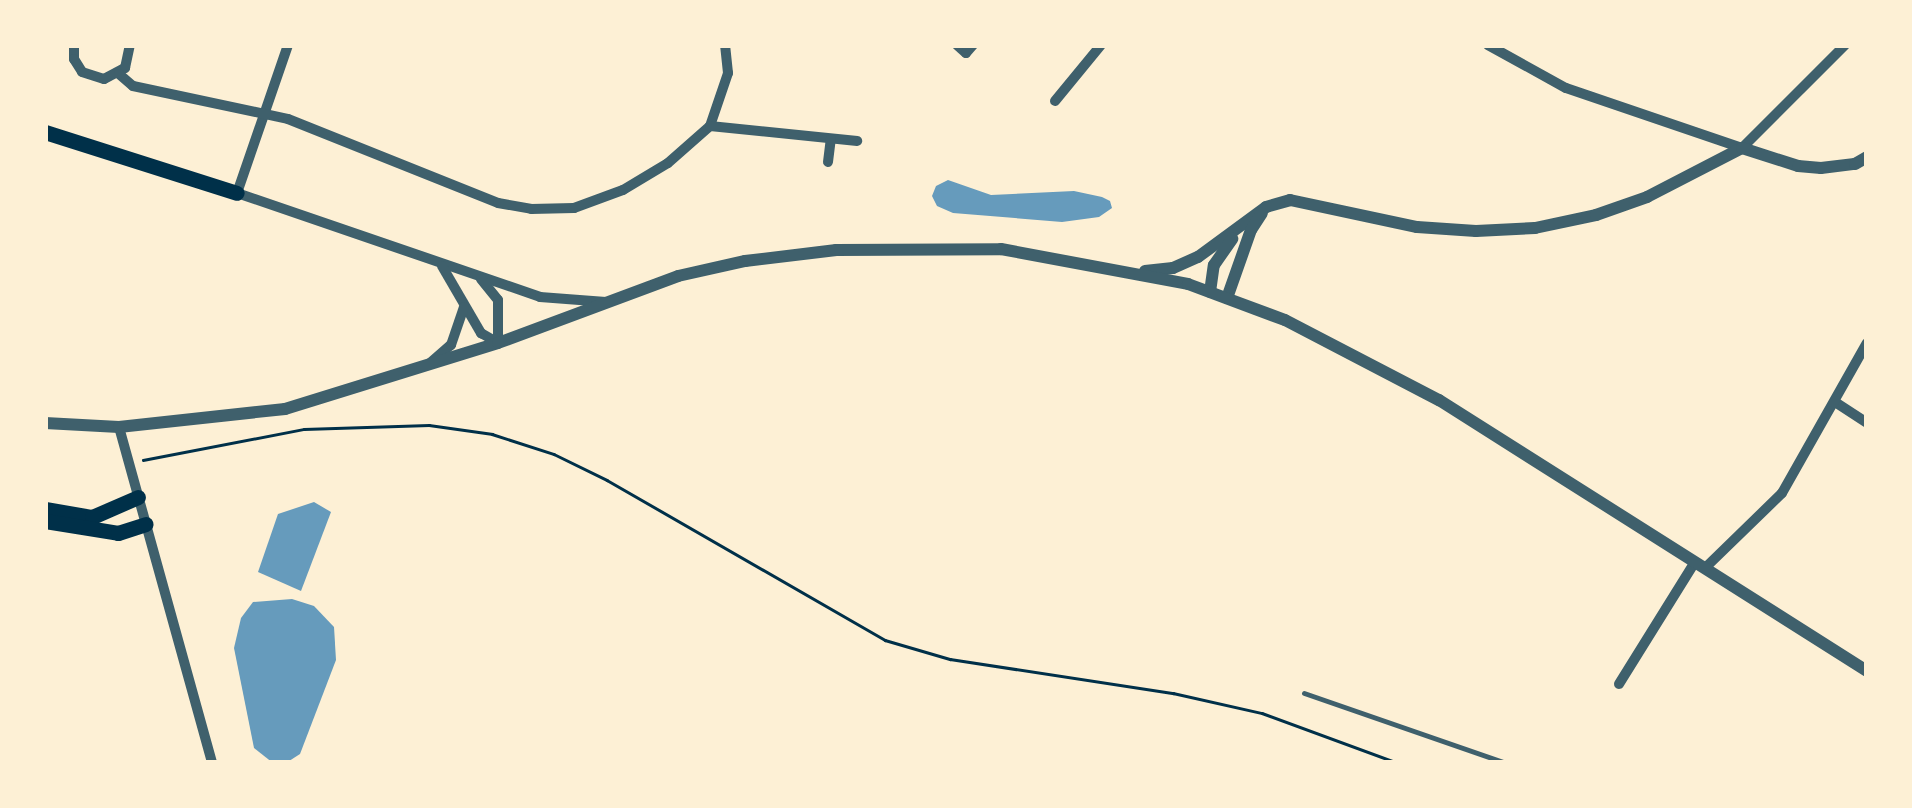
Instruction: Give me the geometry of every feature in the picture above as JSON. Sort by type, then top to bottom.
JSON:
[{"type":"main road","points":[[45,132],[237,193]]},
{"type":"main road","points":[[45,509],[92,517],[138,497]]},
{"type":"main road","points":[[45,521],[118,533],[146,524]]},
{"type":"street","points":[[74,45],[78,66],[89,76],[104,80],[119,74],[129,60],[130,45]]},
{"type":"street","points":[[288,45],[237,193],[540,297],[606,302]]},
{"type":"street","points":[[119,74],[133,86],[288,119],[498,203],[531,209],[574,208],[623,190],[668,163],[710,126],[728,74],[725,45]]},
{"type":"street","points":[[957,45],[966,53],[973,45]]},
{"type":"street","points":[[1055,101],[1101,45]]},
{"type":"street","points":[[1488,45],[1566,88],[1798,166],[1854,164],[1867,157]]},
{"type":"street","points":[[1133,272],[1173,268],[1198,257],[1266,207],[1290,200],[1310,201],[1416,226],[1476,232],[1535,228],[1596,215],[1646,198],[1742,148],[1845,45]]},
{"type":"street","points":[[710,126],[858,142]]},
{"type":"street","points":[[828,162],[831,139]]},
{"type":"street","points":[[1227,298],[1251,230],[1266,207]]},
{"type":"street","points":[[1210,292],[1214,265],[1246,222]]},
{"type":"street","points":[[45,423],[119,426],[285,408],[498,343],[678,276],[772,257],[836,250],[1001,249],[1133,272],[1210,292],[1285,320],[1408,384],[1867,671]]},
{"type":"street","points":[[442,265],[482,333],[498,343]]},
{"type":"street","points":[[480,278],[498,300],[498,343]]},
{"type":"street","points":[[428,365],[452,345],[464,307]]},
{"type":"street","points":[[1619,684],[1700,565],[1782,492],[1867,344]]},
{"type":"street","points":[[1835,402],[1867,423]]},
{"type":"street","points":[[119,426],[212,763]]},
{"type":"lane","points":[[1304,693],[1506,763]]},
{"type":"path","points":[[141,460],[304,429],[429,426],[492,434],[554,454],[606,480],[885,640],[950,658],[1173,693],[1262,713],[1398,763]]},
{"type":"water","points":[[948,180],[991,195],[1074,191],[1102,197],[1110,201],[1112,208],[1099,217],[1062,222],[953,213],[937,206],[932,196],[936,186]]},
{"type":"water","points":[[314,502],[331,512],[301,591],[258,572],[278,514]]},
{"type":"water","points":[[292,599],[314,606],[334,627],[336,660],[300,754],[286,763],[273,763],[254,748],[234,648],[241,618],[253,602]]}]
